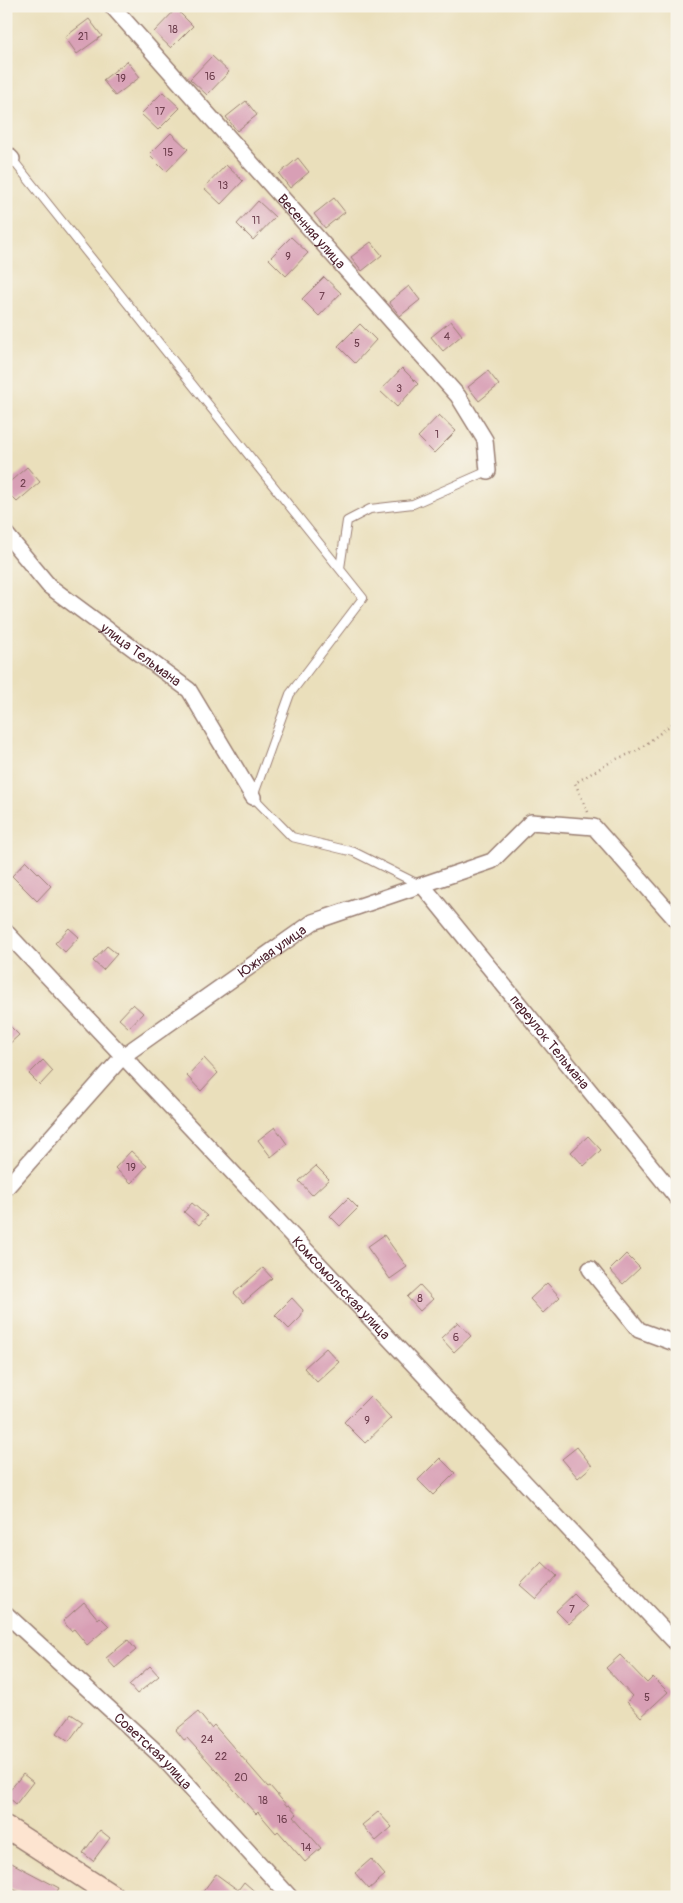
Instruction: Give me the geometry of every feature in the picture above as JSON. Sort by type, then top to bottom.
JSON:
[{"type":"main road","points":[[6,1827],[114,1897]]},
{"type":"street","name":"Весенняя улица","points":[[112,6],[458,396],[485,440],[488,470]]},
{"type":"street","name":"улица Тельмана","points":[[6,534],[49,586],[188,690],[253,797]]},
{"type":"street","name":"Южная улица","points":[[6,1188],[123,1056],[313,922],[492,861],[532,822],[594,827]]},
{"type":"street","points":[[594,827],[677,921]]},
{"type":"street","name":"переулок Тельмана","points":[[422,886],[677,1198]]},
{"type":"street","name":"Комсомольская улица","points":[[6,932],[677,1644]]},
{"type":"street","points":[[590,1269],[639,1330],[677,1344]]},
{"type":"street","name":"Советская улица","points":[[6,1614],[162,1757],[290,1897]]},
{"type":"lane","points":[[9,156],[363,598],[290,694],[253,797],[292,837],[354,852],[422,886]]},
{"type":"lane","points":[[340,568],[347,521],[370,509],[413,504],[488,470]]},
{"type":"path","points":[[594,827],[576,783],[614,760],[637,752],[677,720]]},
{"type":"building","points":[[176,9],[193,26],[171,48],[154,32]]},
{"type":"building","points":[[89,19],[102,36],[77,54],[65,37]]},
{"type":"building","points":[[212,56],[229,72],[207,95],[190,79]]},
{"type":"building","points":[[127,61],[140,77],[115,96],[103,80]]},
{"type":"building","points":[[163,92],[180,108],[158,130],[141,114]]},
{"type":"building","points":[[246,101],[257,115],[237,131],[226,117]]},
{"type":"building","points":[[171,133],[188,149],[166,172],[149,155]]},
{"type":"building","points":[[298,158],[309,172],[290,188],[279,174]]},
{"type":"building","points":[[226,165],[243,181],[221,204],[204,188]]},
{"type":"building","points":[[334,198],[345,212],[325,228],[314,214]]},
{"type":"building","points":[[258,201],[275,217],[253,240],[237,224]]},
{"type":"building","points":[[291,237],[308,253],[286,276],[269,259]]},
{"type":"building","points":[[371,242],[382,255],[362,271],[351,257]]},
{"type":"building","points":[[324,277],[341,293],[319,316],[302,299]]},
{"type":"building","points":[[409,286],[420,300],[400,316],[389,302]]},
{"type":"building","points":[[451,321],[462,335],[443,351],[431,337]]},
{"type":"building","points":[[360,324],[376,340],[355,363],[338,346]]},
{"type":"building","points":[[402,368],[418,384],[397,407],[380,391]]},
{"type":"building","points":[[488,371],[499,385],[479,401],[468,387]]},
{"type":"building","points":[[439,415],[456,431],[434,453],[418,437]]},
{"type":"building","points":[[27,467],[40,482],[17,502],[6,491],[6,485]]},
{"type":"building","points":[[26,861],[51,886],[37,901],[12,876]]},
{"type":"building","points":[[69,928],[79,937],[65,952],[55,943]]},
{"type":"building","points":[[107,946],[117,954],[103,970],[93,961]]},
{"type":"building","points":[[133,1004],[143,1013],[129,1028],[119,1019]]},
{"type":"building","points":[[6,1022],[19,1035],[6,1047]]},
{"type":"building","points":[[204,1058],[218,1073],[201,1091],[187,1076]]},
{"type":"building","points":[[43,1060],[53,1071],[40,1085],[29,1074]]},
{"type":"building","points":[[275,1127],[287,1144],[271,1157],[258,1140]]},
{"type":"building","points":[[588,1136],[601,1150],[584,1166],[571,1152]]},
{"type":"building","points":[[131,1151],[147,1166],[131,1183],[115,1168]]},
{"type":"building","points":[[316,1166],[329,1179],[312,1195],[299,1181]]},
{"type":"building","points":[[348,1198],[358,1208],[340,1226],[330,1216]]},
{"type":"building","points":[[192,1203],[207,1216],[199,1225],[184,1212]]},
{"type":"building","points":[[384,1235],[407,1267],[390,1279],[367,1247]]},
{"type":"building","points":[[626,1254],[640,1268],[623,1284],[610,1270]]},
{"type":"building","points":[[263,1268],[272,1278],[243,1303],[234,1293]]},
{"type":"building","points":[[547,1283],[560,1297],[543,1313],[530,1299]]},
{"type":"building","points":[[420,1285],[433,1299],[420,1311],[407,1297]]},
{"type":"building","points":[[292,1298],[303,1310],[301,1317],[289,1329],[275,1315]]},
{"type":"building","points":[[458,1322],[471,1336],[454,1352],[441,1338]]},
{"type":"building","points":[[326,1348],[339,1362],[317,1382],[304,1368]]},
{"type":"building","points":[[370,1396],[391,1418],[365,1443],[344,1422]]},
{"type":"building","points":[[577,1447],[592,1466],[578,1478],[562,1459]]},
{"type":"building","points":[[440,1458],[455,1473],[433,1495],[418,1480]]},
{"type":"building","points":[[542,1562],[557,1576],[536,1599],[520,1585]]},
{"type":"building","points":[[574,1594],[587,1607],[569,1624],[556,1611]]},
{"type":"building","points":[[84,1602],[98,1619],[100,1617],[109,1626],[87,1645],[74,1629],[71,1631],[63,1621]]},
{"type":"building","points":[[128,1640],[136,1650],[115,1668],[106,1658]]},
{"type":"building","points":[[620,1655],[647,1683],[653,1677],[668,1692],[641,1717],[627,1702],[632,1696],[606,1668]]},
{"type":"building","points":[[150,1666],[159,1676],[137,1694],[129,1685]]},
{"type":"building","points":[[198,1712],[211,1728],[214,1725],[268,1787],[270,1786],[287,1806],[289,1805],[297,1814],[294,1817],[321,1848],[305,1862],[278,1831],[276,1833],[258,1812],[256,1814],[187,1738],[184,1740],[176,1730]]},
{"type":"building","points":[[71,1714],[83,1722],[69,1741],[57,1733]]},
{"type":"building","points":[[23,1774],[33,1782],[16,1804],[6,1795]]},
{"type":"building","points":[[378,1812],[392,1827],[376,1841],[362,1825]]},
{"type":"building","points":[[100,1830],[110,1838],[93,1861],[83,1853]]},
{"type":"building","points":[[371,1859],[385,1875],[369,1889],[355,1873]]},
{"type":"building","points":[[6,1860],[59,1888],[54,1897],[30,1897],[6,1886]]},
{"type":"building","points":[[216,1874],[238,1890],[244,1882],[261,1897],[199,1897]]}]
